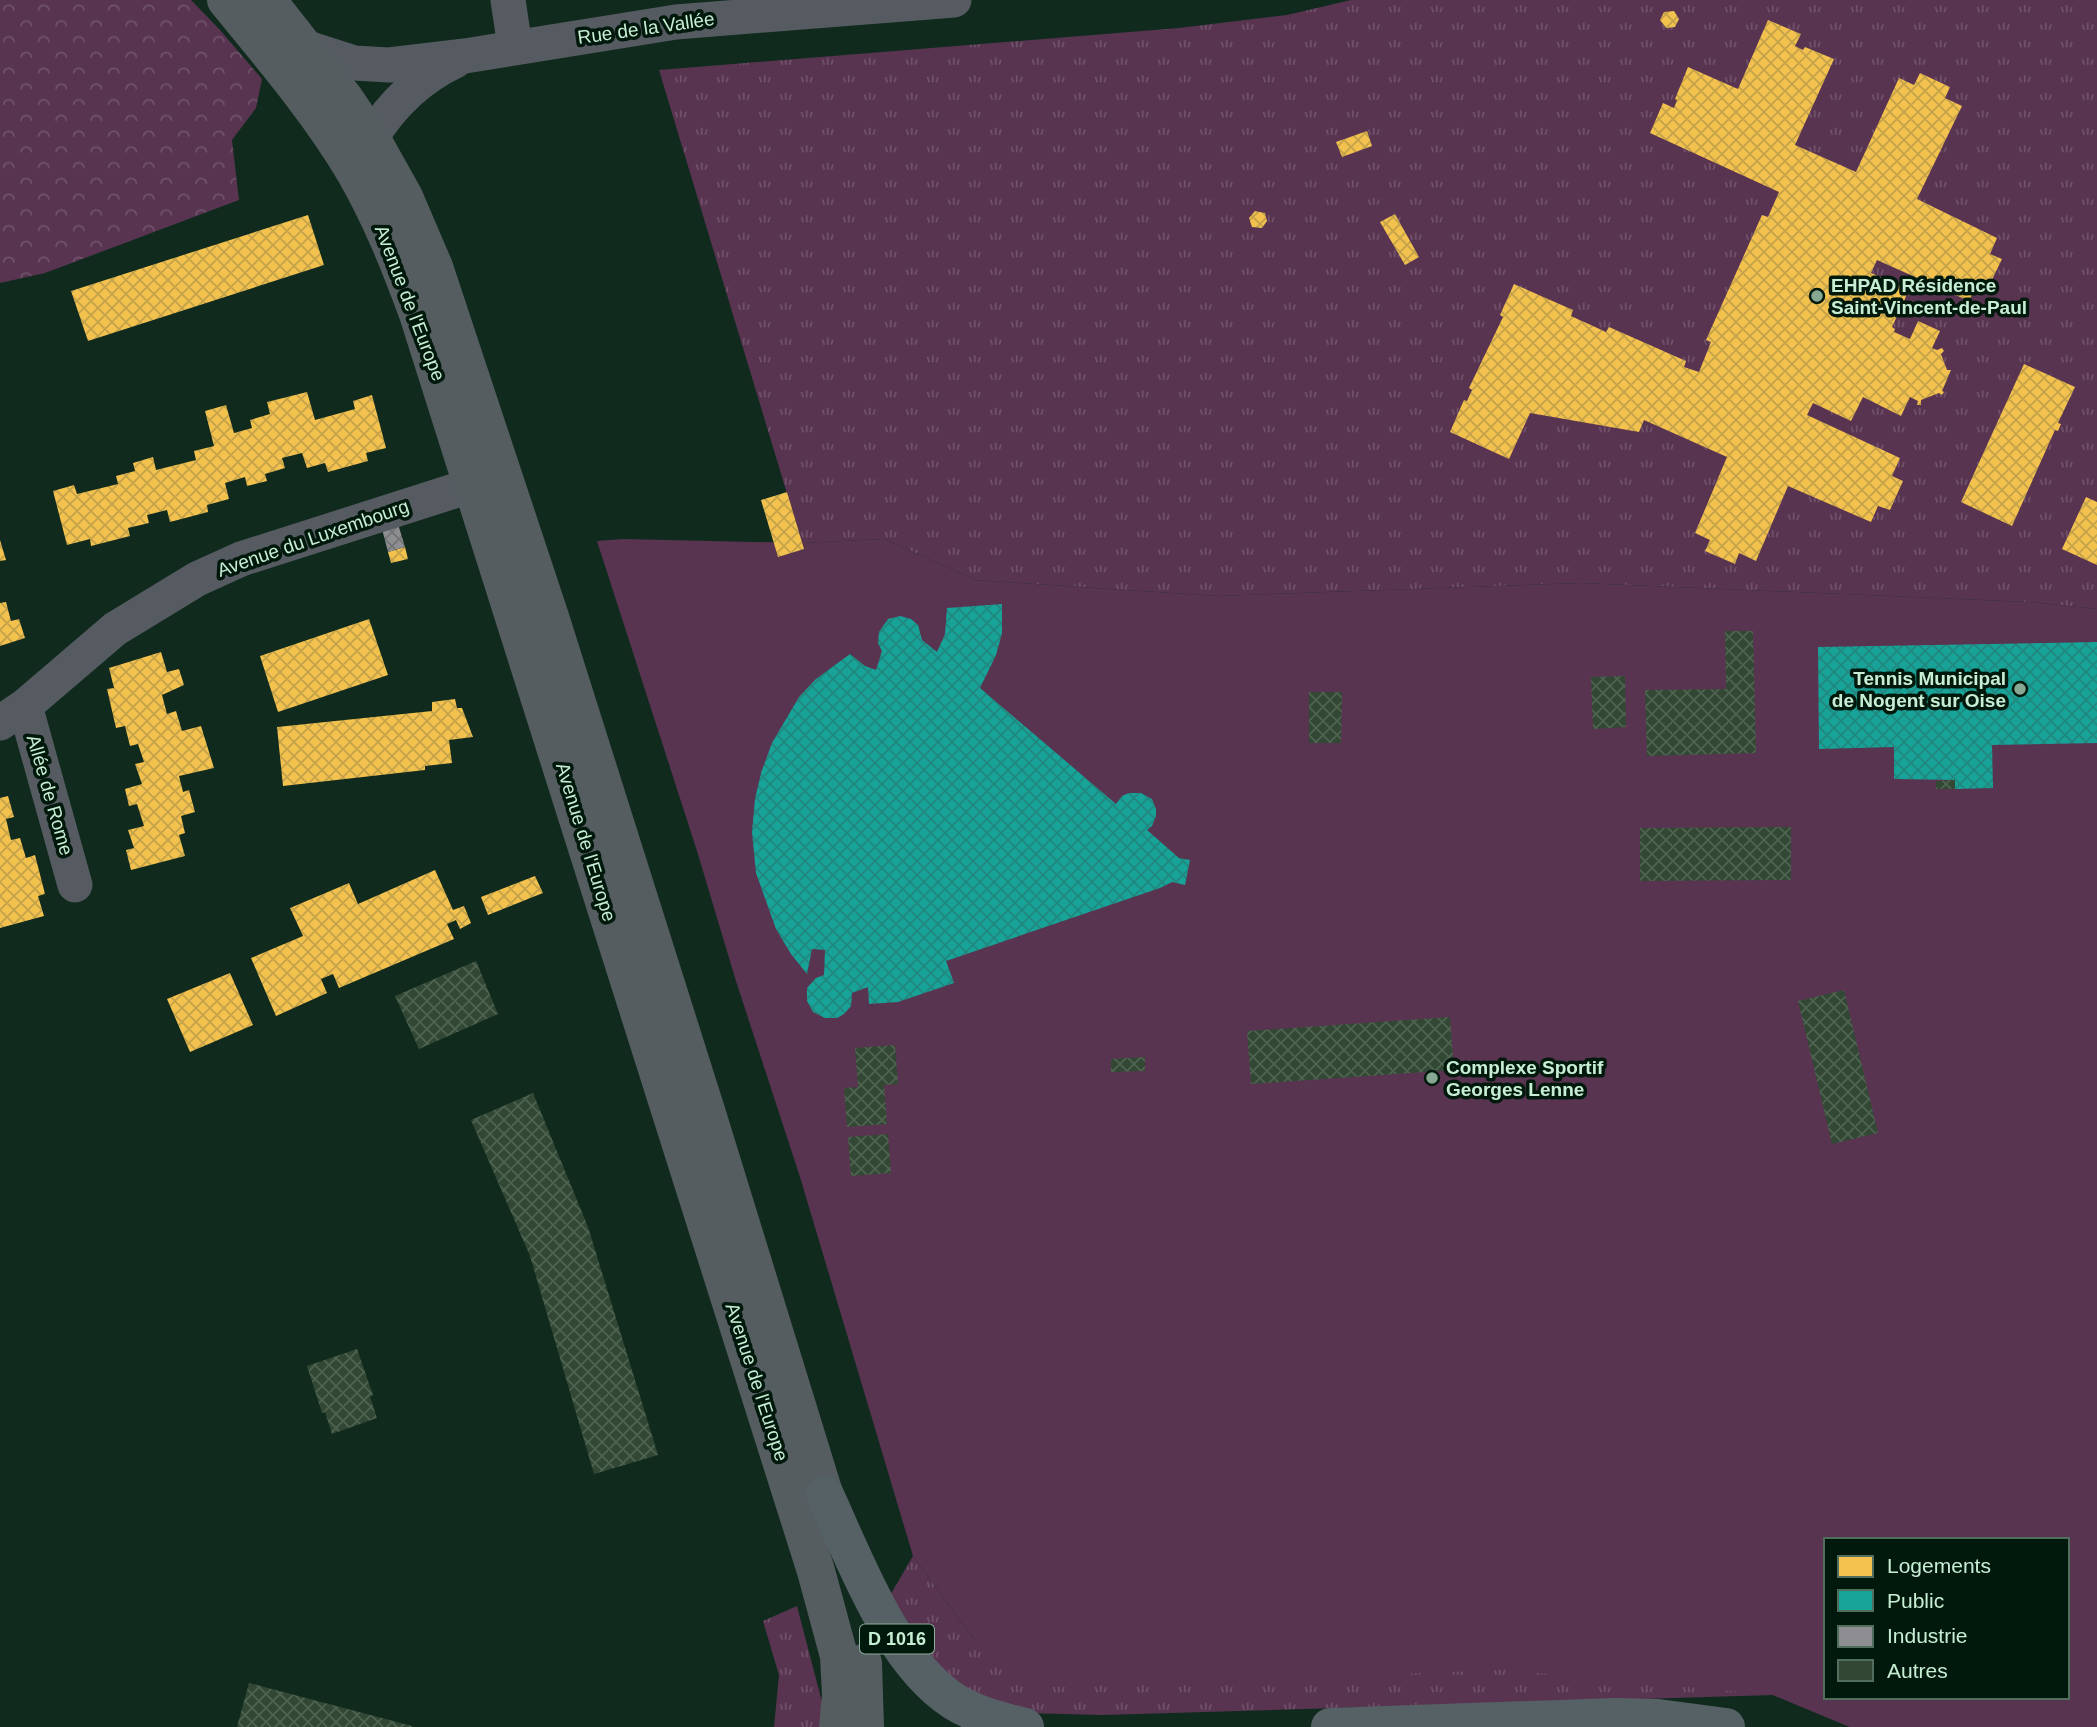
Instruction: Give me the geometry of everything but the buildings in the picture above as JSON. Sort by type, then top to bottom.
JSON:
[{"type":"highway","name":"D 1016","points":[[825,1495],[880,1611],[917,1667],[943,1694],[956,1703],[1025,1727]]},
{"type":"highway","points":[[1329,1727],[1658,1717],[1726,1727]]},
{"type":"street","name":"Avenue de l'Europe","points":[[226,0],[354,170],[398,262],[488,480],[708,1117],[825,1495],[857,1622],[865,1680],[865,1727]]},
{"type":"street","name":"Avenue de l'Europe","points":[[267,0],[371,138],[404,197],[434,267],[488,480],[819,1581],[839,1656],[841,1695],[838,1727]]},
{"type":"street","points":[[508,0],[515,47]]},
{"type":"street","name":"Rue de la Vallée","points":[[304,47],[340,60],[389,65],[465,57],[676,22],[895,2],[954,0]]},
{"type":"street","name":"Rue de la Vallée","points":[[371,138],[384,116],[407,93],[435,72],[465,57]]},
{"type":"street","name":"Avenue du Luxembourg","points":[[12,715],[115,629],[197,579],[241,559],[488,480]]},
{"type":"street","name":"Allée de Rome","points":[[12,715],[75,885]]},
{"type":"green space","points":[[0,0],[191,0],[262,79],[256,108],[232,140],[239,200],[45,273],[0,283]]},
{"type":"green space","points":[[1351,0],[2097,0],[2097,609],[2030,602],[1582,583],[1217,596],[976,580],[884,539],[802,543],[659,70],[1179,28],[1287,15]]},
{"type":"green space","name":"Complexe Sportif Georges Lenne","points":[[623,539],[802,543],[884,539],[976,580],[1217,596],[1582,583],[2030,602],[2097,609],[2097,1727],[1850,1727],[1773,1695],[1504,1670],[1049,1687],[1007,1664],[976,1642],[913,1556],[800,1177],[597,541]]},
{"type":"green space","points":[[913,1556],[976,1642],[1529,1627],[1824,1697],[1850,1727],[1773,1695],[1103,1715],[1026,1713],[938,1677],[888,1599]]},
{"type":"green space","points":[[797,1606],[822,1702],[820,1727],[774,1727],[779,1675],[763,1621]]},
{"type":"place","name":"EHPAD Résidence Saint-Vincent-de-Paul","points":[[1817,296]]},
{"type":"place","name":"Tennis Municipal de Nogent sur Oise","points":[[2020,689]]},
{"type":"place","name":"Complexe Sportif Georges Lenne","points":[[1432,1078]]}]
